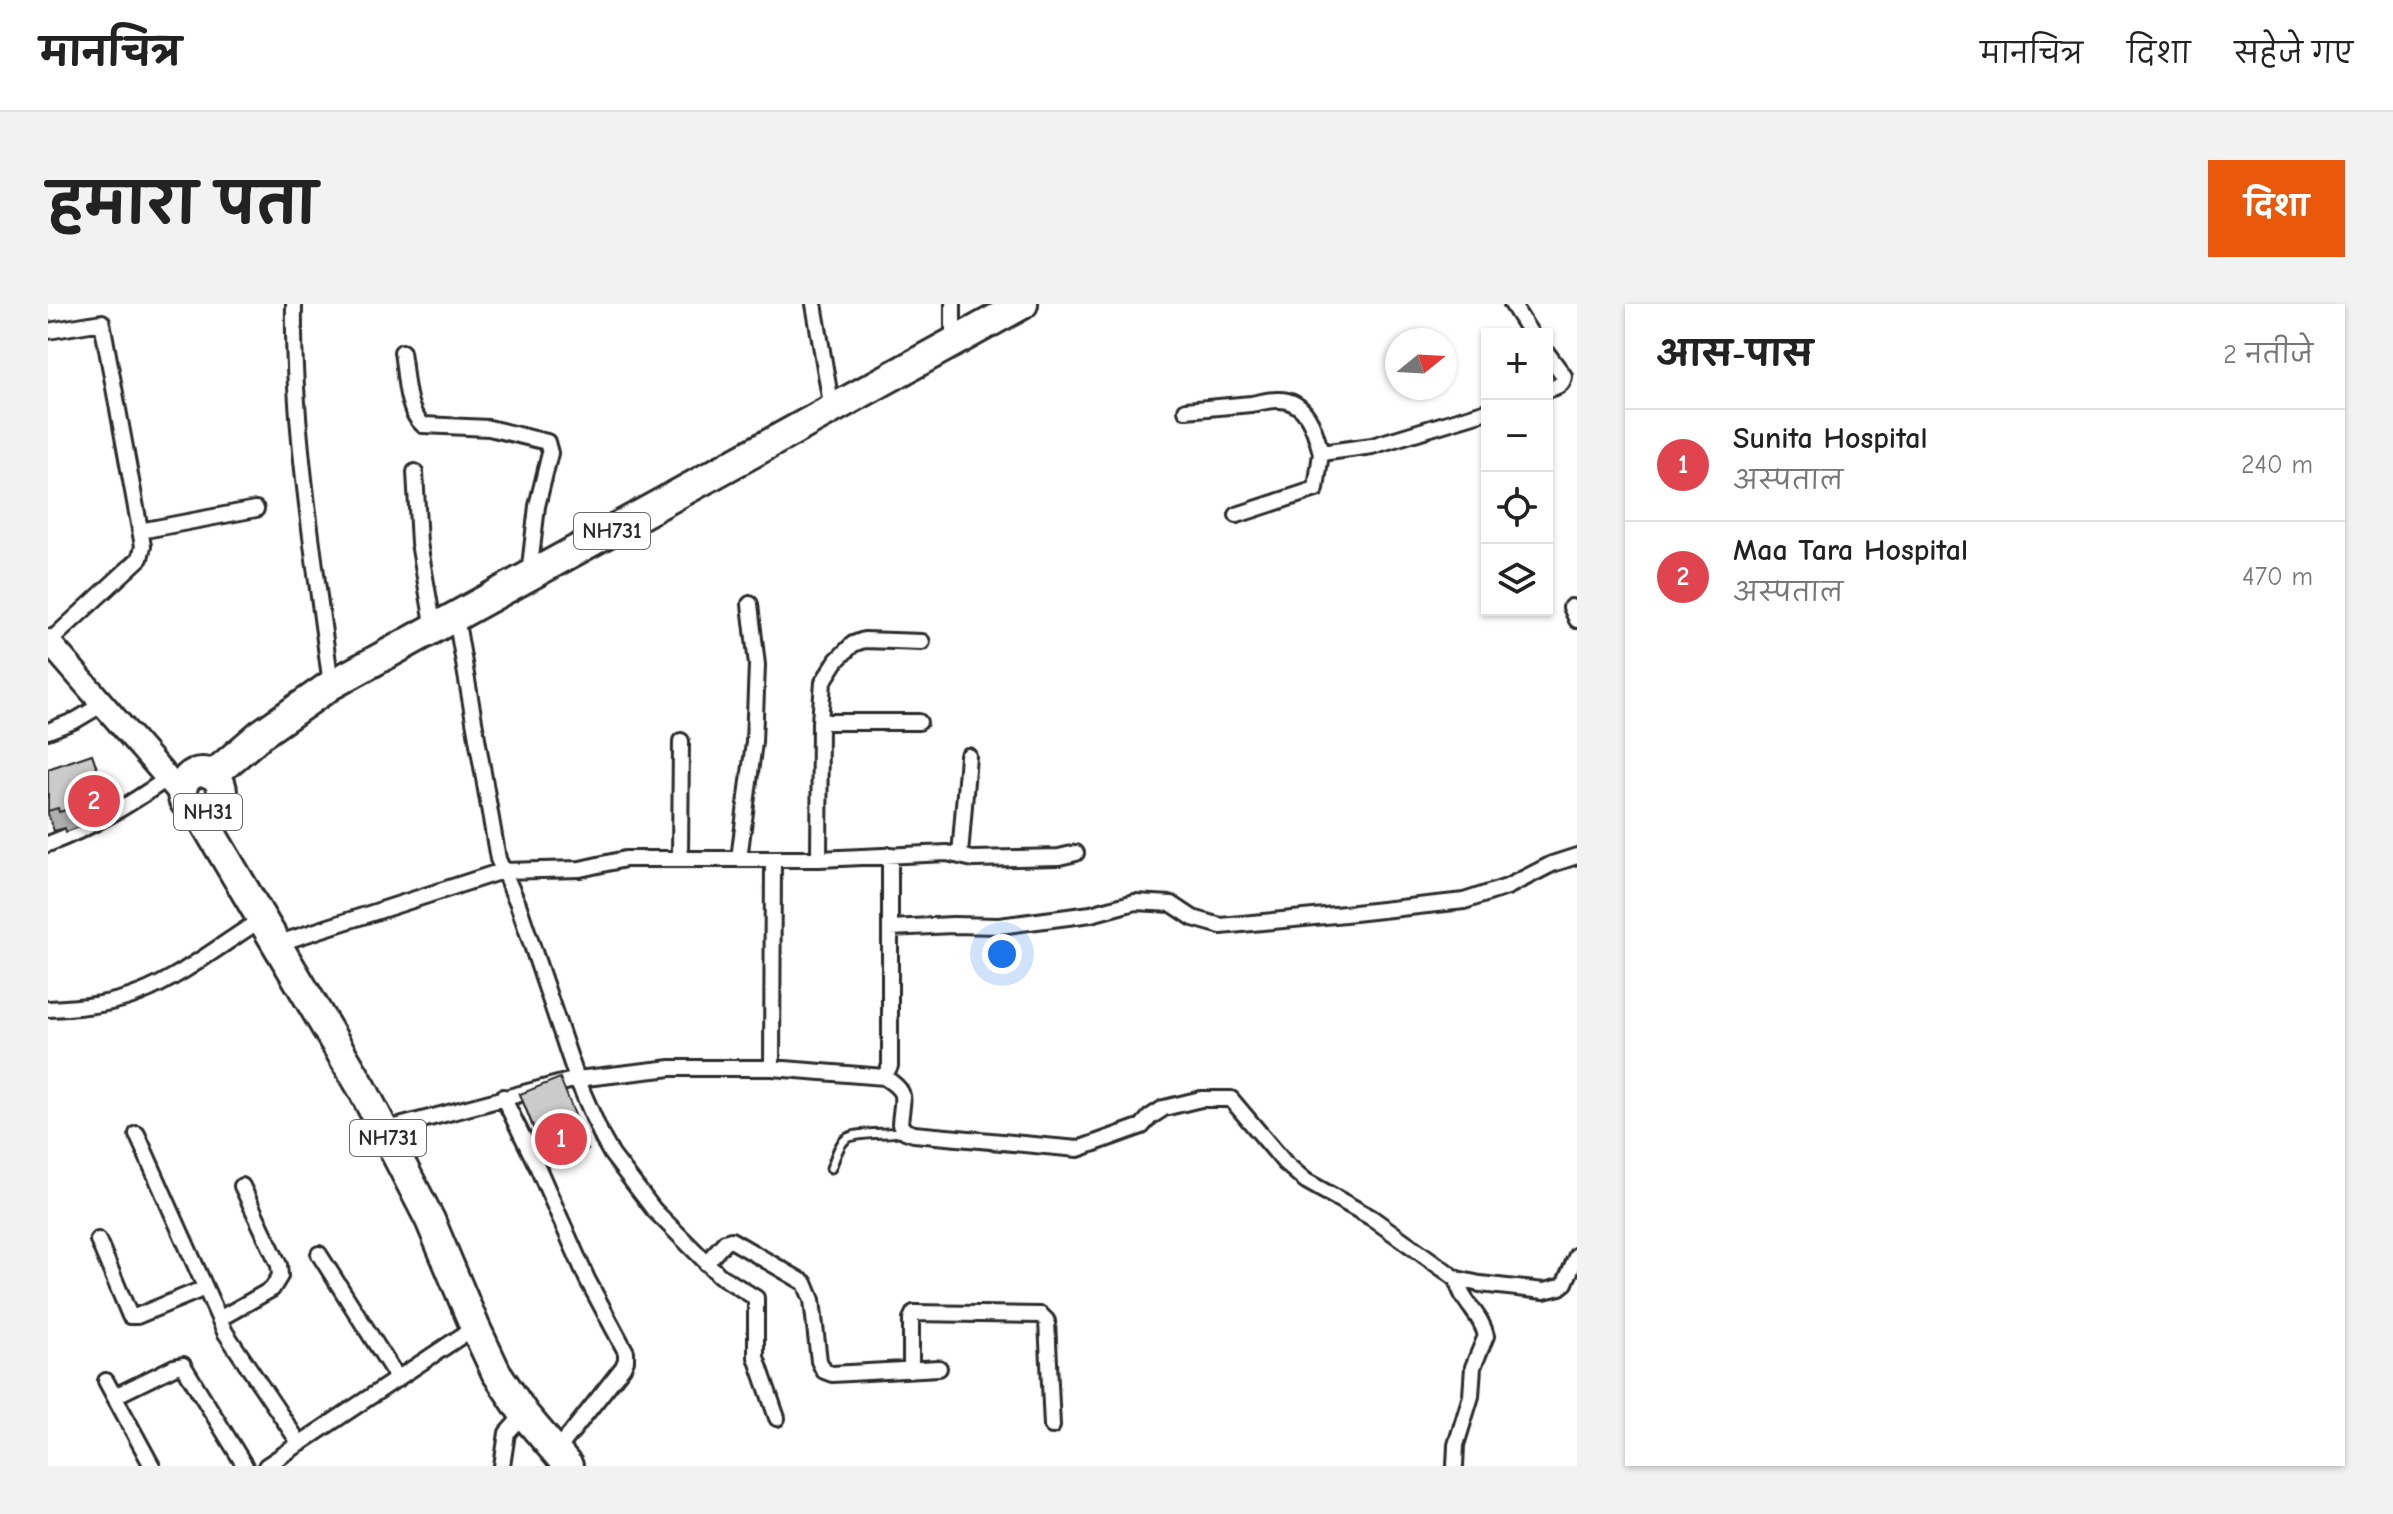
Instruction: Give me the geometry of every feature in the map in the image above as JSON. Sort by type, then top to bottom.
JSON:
[{"type":"highway","name":"NH731","points":[[213,775],[261,734],[331,685],[1023,304]]},
{"type":"highway","name":"NH31","points":[[183,795],[209,812],[221,799],[222,790],[213,775]]},
{"type":"highway","name":"NH731","points":[[183,795],[262,919],[362,1088],[430,1220],[496,1372],[524,1414],[562,1459]]},
{"type":"main road","points":[[48,642],[183,795]]},
{"type":"street","points":[[294,304],[293,354],[331,685]]},
{"type":"street","points":[[814,304],[832,409]]},
{"type":"street","points":[[953,304],[953,343]]},
{"type":"street","points":[[1512,304],[1527,328]]},
{"type":"street","points":[[48,331],[102,322],[143,546],[140,558],[48,642]]},
{"type":"street","points":[[402,352],[411,405],[423,425],[489,428],[547,442],[550,453],[537,506],[529,577]]},
{"type":"street","points":[[1553,361],[1564,376],[1564,381],[1553,388]]},
{"type":"street","points":[[1186,410],[1280,399],[1296,405],[1313,424],[1321,453],[1316,489],[1237,515]]},
{"type":"street","points":[[1321,453],[1372,446],[1481,413]]},
{"type":"street","points":[[415,472],[419,543],[445,623],[502,871],[518,904],[577,1079],[612,1155],[654,1210],[719,1275],[756,1298],[756,1357],[777,1418]]},
{"type":"street","points":[[140,531],[256,509]]},
{"type":"street","points":[[739,859],[754,742],[757,665],[750,604]]},
{"type":"street","points":[[819,859],[823,682],[837,660],[853,644],[864,640],[922,642]]},
{"type":"street","points":[[48,731],[76,720],[103,704]]},
{"type":"street","points":[[820,722],[919,722]]},
{"type":"street","points":[[680,858],[681,741]]},
{"type":"street","points":[[960,855],[968,756]]},
{"type":"street","points":[[48,844],[124,809],[183,795]]},
{"type":"street","points":[[276,944],[502,871],[580,869],[617,860],[680,858],[819,859],[947,853],[973,859],[1059,857],[1076,853]]},
{"type":"street","points":[[884,1077],[890,1066],[890,855]]},
{"type":"street","points":[[890,928],[999,926],[1091,914],[1135,902],[1172,904],[1193,918],[1221,926],[1361,913],[1464,901],[1507,887],[1552,864],[1577,856]]},
{"type":"street","points":[[772,1068],[773,859]]},
{"type":"street","points":[[48,1009],[100,1004],[141,993],[262,919]]},
{"type":"street","points":[[384,1130],[577,1079],[671,1068],[772,1068],[884,1077],[900,1087],[900,1124],[905,1131],[1065,1149],[1078,1149],[1142,1126],[1164,1108],[1201,1099],[1231,1099],[1285,1163],[1306,1181],[1372,1218],[1457,1279],[1551,1291],[1565,1283],[1577,1255]]},
{"type":"street","points":[[503,1097],[587,1279],[626,1352],[623,1367],[562,1459]]},
{"type":"street","points":[[137,1134],[225,1332],[300,1444]]},
{"type":"street","points":[[219,1319],[272,1289],[280,1276],[279,1265],[242,1186]]},
{"type":"street","points":[[98,1240],[130,1316],[137,1316],[205,1288]]},
{"type":"street","points":[[706,1263],[725,1242],[731,1240],[805,1283],[812,1300],[819,1361],[824,1371],[832,1374],[939,1368]]},
{"type":"street","points":[[319,1254],[398,1379]]},
{"type":"street","points":[[1455,1466],[1456,1445],[1471,1396],[1473,1367],[1486,1336],[1480,1318],[1461,1295],[1457,1279]]},
{"type":"street","points":[[911,1370],[911,1319],[914,1313],[1041,1315],[1047,1321],[1052,1426]]},
{"type":"street","points":[[266,1466],[475,1327]]},
{"type":"street","points":[[115,1396],[183,1365],[245,1466]]},
{"type":"street","points":[[106,1381],[152,1466]]},
{"type":"street","points":[[502,1466],[507,1433],[524,1414]]},
{"type":"lane","points":[[831,1168],[846,1139],[855,1135],[905,1131]]},
{"type":"building","points":[[92,754],[105,792],[74,802],[76,807],[59,812],[58,808],[48,811],[48,769]]},
{"type":"building","points":[[560,1078],[581,1130],[541,1146],[520,1094]]},
{"type":"place","name":"Maa Tara Hospital","points":[[94,801]]},
{"type":"place","name":"Sunita Hospital","points":[[561,1139]]}]
